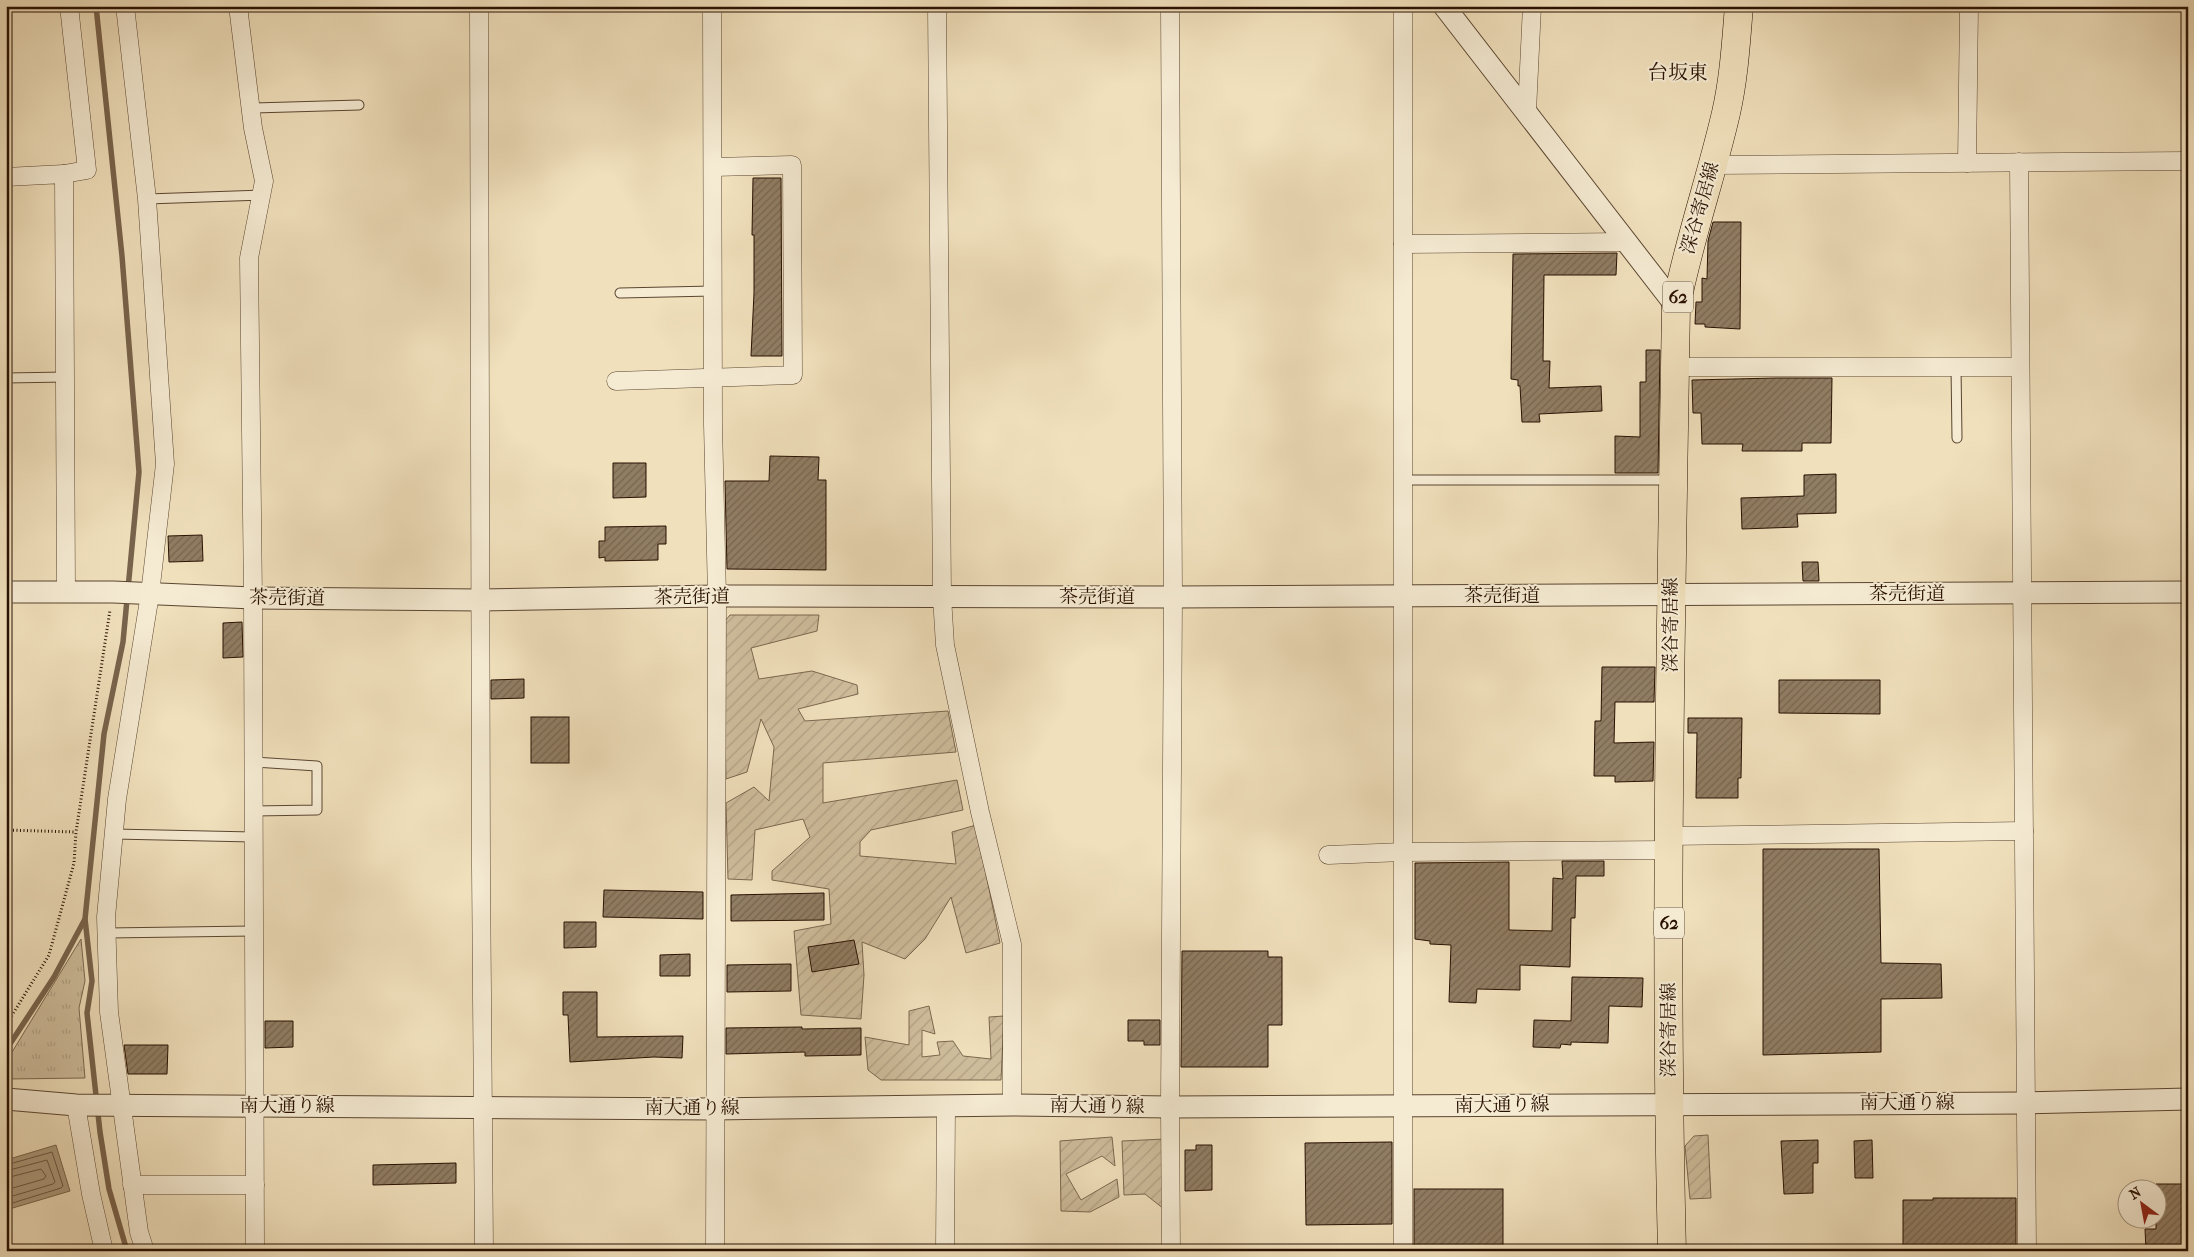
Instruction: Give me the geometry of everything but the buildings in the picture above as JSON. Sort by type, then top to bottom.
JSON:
[{"type":"main road","name":"深谷寄居線","points":[[1672,1251],[1668,1103],[1669,843],[1676,306],[1685,261],[1713,165],[1726,111],[1732,78],[1739,6]]},
{"type":"street","points":[[6,177],[64,174],[87,170],[69,6]]},
{"type":"street","points":[[125,6],[147,199],[165,464],[117,799],[106,933],[109,1012],[139,1232],[145,1251]]},
{"type":"street","points":[[238,6],[251,108],[264,181],[249,258],[253,598],[255,1251]]},
{"type":"street","points":[[479,6],[484,1251]]},
{"type":"street","points":[[712,6],[713,379],[717,596],[715,1251]]},
{"type":"street","points":[[937,6],[944,645],[1012,944],[1012,1105]]},
{"type":"street","points":[[1170,6],[1173,598],[1170,1107],[1172,1251]]},
{"type":"street","points":[[1403,6],[1404,1251]]},
{"type":"street","points":[[1444,6],[1676,306]]},
{"type":"street","points":[[1527,111],[1532,6]]},
{"type":"street","points":[[1967,163],[1969,6]]},
{"type":"street","points":[[1713,165],[2188,161]]},
{"type":"street","points":[[2019,162],[2027,1251]]},
{"type":"street","points":[[616,381],[793,376],[792,166],[713,167]]},
{"type":"street","points":[[64,174],[66,592]]},
{"type":"street","points":[[1403,244],[1625,242]]},
{"type":"street","points":[[1675,368],[2020,367]]},
{"type":"street","name":"茶売街道","points":[[6,592],[113,592],[253,598],[480,600],[717,596],[1173,598],[2188,592]]},
{"type":"street","points":[[1328,855],[2024,830]]},
{"type":"street","name":"南大通り線","points":[[7,1101],[76,1105],[714,1109],[1012,1105],[1170,1107],[1668,1103],[2026,1103],[2188,1099]]},
{"type":"street","points":[[76,1105],[91,1194],[104,1251]]},
{"type":"street","points":[[945,1251],[946,1106]]},
{"type":"street","points":[[132,1185],[255,1185]]},
{"type":"lane","points":[[251,108],[358,105]]},
{"type":"lane","points":[[147,199],[262,195]]},
{"type":"lane","points":[[620,293],[713,291]]},
{"type":"lane","points":[[1956,367],[1957,438]]},
{"type":"lane","points":[[6,378],[66,377]]},
{"type":"lane","points":[[1404,480],[1673,480]]},
{"type":"lane","points":[[253,762],[317,766],[318,801],[318,810],[253,811]]},
{"type":"lane","points":[[114,834],[253,837]]},
{"type":"lane","points":[[106,933],[253,931]]},
{"type":"path","points":[[6,1026],[49,955],[74,863],[76,832],[113,592]]},
{"type":"path","points":[[6,830],[76,832]]},
{"type":"green space","points":[[730,615],[819,615],[817,631],[751,648],[759,679],[812,671],[857,685],[858,694],[798,709],[805,721],[948,711],[956,752],[823,763],[823,803],[957,780],[963,810],[871,830],[860,842],[860,856],[956,864],[952,832],[976,825],[1000,943],[966,953],[951,897],[925,939],[905,959],[862,942],[864,975],[861,1019],[801,1015],[794,931],[831,924],[829,889],[772,880],[772,871],[810,837],[803,819],[755,830],[752,880],[728,879],[726,803],[754,787],[769,801],[774,747],[761,719],[747,772],[726,779],[723,623]]},
{"type":"green space","points":[[81,939],[85,981],[79,1008],[85,1078],[6,1079],[6,1062]]},
{"type":"green space","points":[[929,1006],[935,1034],[922,1030],[922,1057],[940,1055],[937,1042],[953,1041],[963,1056],[991,1059],[989,1017],[1004,1016],[1001,1080],[881,1080],[868,1070],[865,1037],[909,1045],[909,1011]]},
{"type":"green space","points":[[1708,1135],[1711,1198],[1690,1199],[1685,1146],[1694,1136]]},
{"type":"green space","points":[[1112,1137],[1115,1166],[1102,1156],[1066,1174],[1081,1200],[1117,1179],[1119,1197],[1090,1212],[1061,1211],[1060,1141]]},
{"type":"green space","points":[[1165,1139],[1164,1209],[1145,1194],[1124,1195],[1122,1141]]},
{"type":"water","points":[[56,1145],[70,1191],[6,1210],[6,1160]]},
{"type":"waterway","points":[[96,6],[122,256],[139,472],[123,642],[104,734],[85,919],[92,981],[87,1013],[100,1132],[109,1189],[127,1251]]},
{"type":"waterway","points":[[6,1050],[54,977],[85,919]]},
{"type":"district","name":"台坂東","points":[[1678,72]]}]
